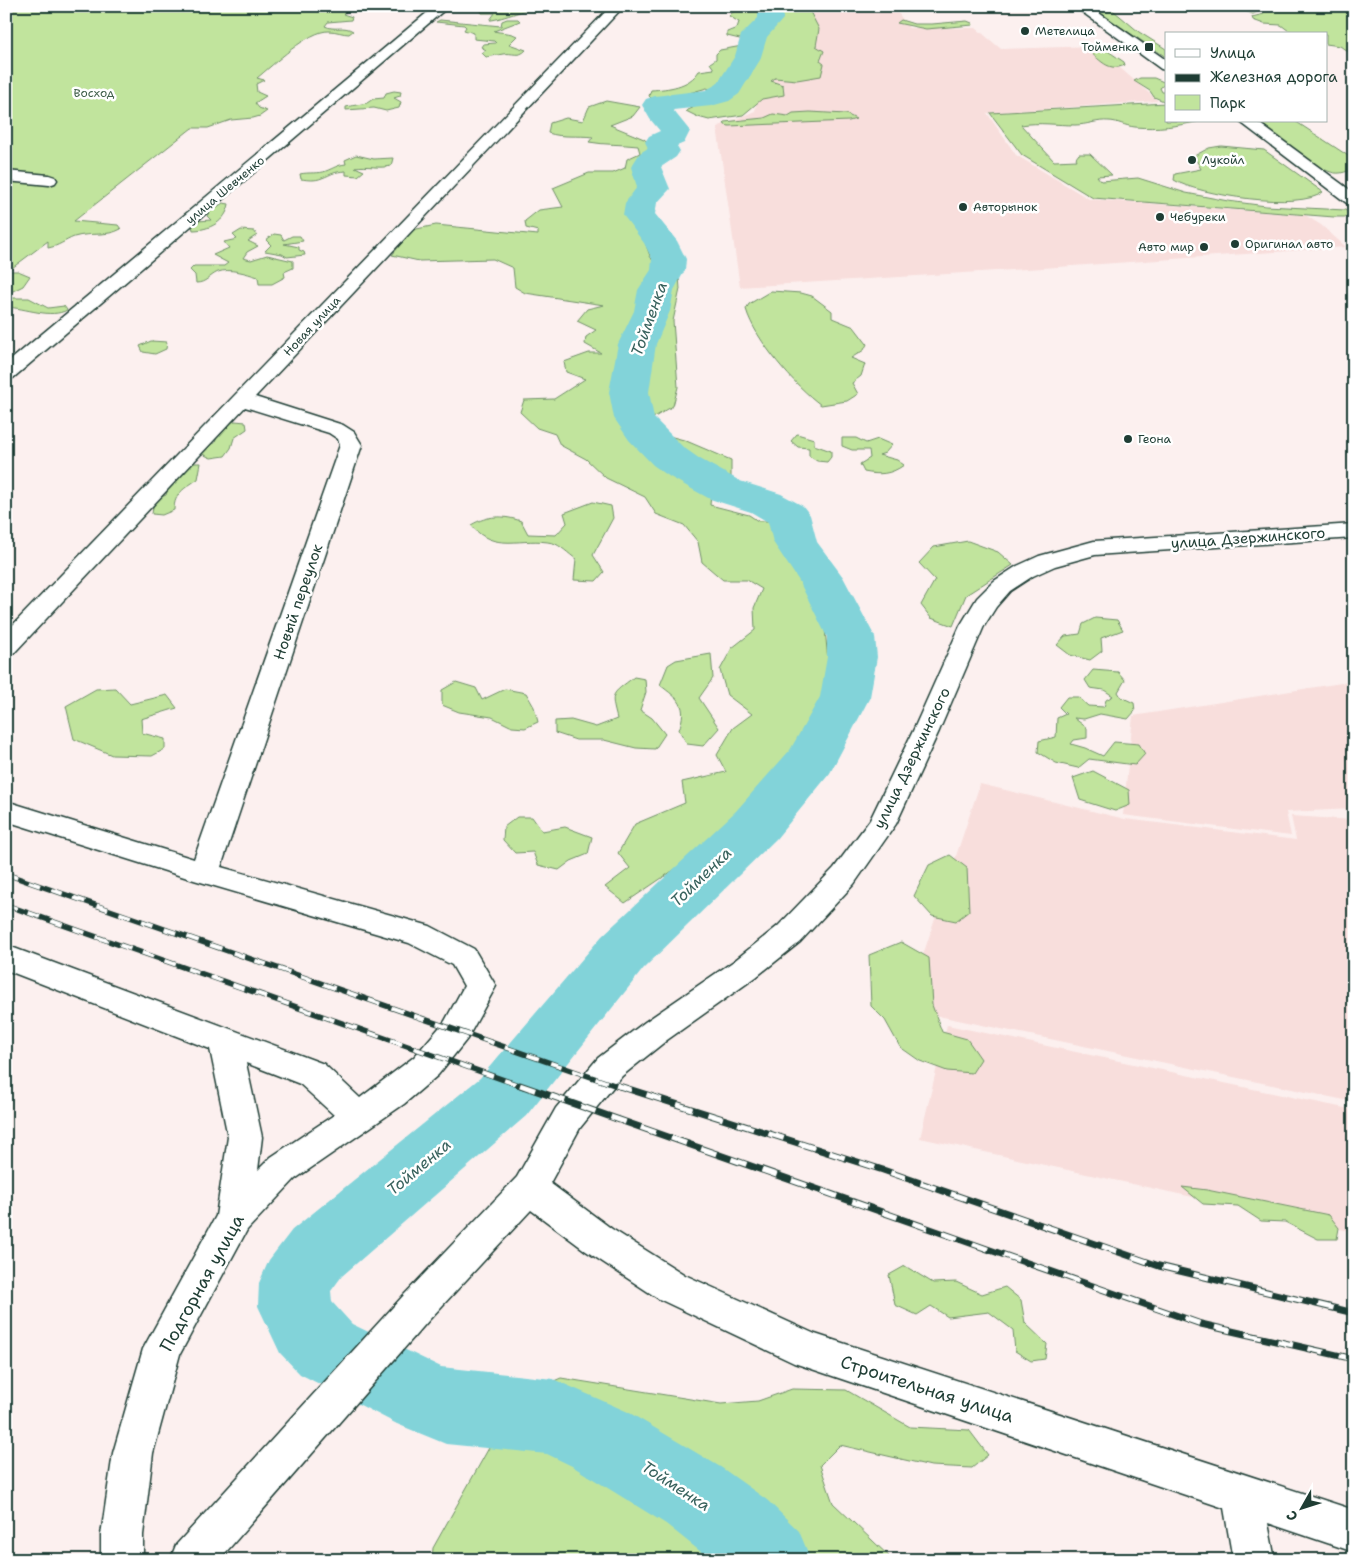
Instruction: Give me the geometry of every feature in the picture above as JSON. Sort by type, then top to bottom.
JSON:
[{"type":"street","name":"улица Шевченко","points":[[6,374],[443,6]]},
{"type":"street","name":"Новая улица","points":[[6,647],[618,6]]},
{"type":"street","points":[[1080,6],[1165,65]]},
{"type":"street","points":[[1247,122],[1354,201]]},
{"type":"street","points":[[6,176],[50,180]]},
{"type":"street","name":"Новый переулок","points":[[204,873],[352,445],[347,436],[336,429],[242,400]]},
{"type":"street","name":"улица Дзержинского","points":[[191,1560],[416,1308],[530,1188],[568,1118],[610,1067],[656,1031],[790,934],[844,876],[882,824],[926,731],[972,626],[986,603],[1002,586],[1025,571],[1048,561],[1094,548],[1354,532]]},
{"type":"street","points":[[6,811],[204,873]]},
{"type":"street","name":"Подгорная улица","points":[[122,1560],[122,1535],[133,1453],[162,1349],[234,1218],[283,1168],[392,1094],[426,1066],[456,1030],[480,986],[462,957],[419,934],[204,873]]},
{"type":"street","points":[[6,957],[312,1074],[357,1116]]},
{"type":"street","points":[[225,1041],[245,1137],[234,1218]]},
{"type":"street","name":"Строительная улица","points":[[530,1188],[599,1240],[672,1287],[808,1350],[1354,1531]]},
{"type":"street","points":[[1242,1493],[1254,1560]]},
{"type":"shaded area","name":"Авторынок","points":[[808,6],[893,6],[909,28],[976,28],[1001,49],[1095,46],[1158,101],[987,113],[1016,155],[1089,199],[1305,215],[1321,225],[1346,247],[740,287],[717,127],[755,111],[763,74],[811,74],[818,32]]},
{"type":"shaded area","points":[[1354,681],[1354,809],[1286,812],[1291,836],[1123,815],[1133,716]]},
{"type":"shaded area","points":[[980,784],[1125,819],[1296,840],[1291,816],[1354,820],[1354,1102],[905,1009]]},
{"type":"shaded area","points":[[947,1025],[1354,1110],[1354,1232],[920,1138]]},
{"type":"green space","name":"Восход","points":[[6,6],[349,6],[345,9],[348,10],[343,14],[352,17],[351,20],[328,22],[325,26],[346,28],[353,31],[349,34],[332,31],[321,32],[302,42],[257,78],[264,80],[256,84],[257,92],[266,96],[255,103],[259,108],[267,111],[253,118],[231,120],[208,128],[192,128],[74,221],[118,225],[121,229],[110,233],[74,237],[48,248],[48,241],[8,271],[18,271],[30,276],[23,286],[7,294],[9,298],[29,298],[48,308],[64,306],[67,310],[46,313],[6,307]]},
{"type":"green space","points":[[456,6],[482,6],[491,9],[493,6],[534,6],[512,15],[490,20],[495,13],[482,13],[480,9]]},
{"type":"green space","points":[[740,6],[768,6],[767,11],[779,12],[783,9],[782,6],[807,6],[819,29],[816,46],[824,51],[820,61],[824,64],[821,76],[797,80],[775,78],[771,81],[783,85],[784,95],[762,99],[743,115],[709,120],[686,111],[716,97],[718,93],[707,88],[671,98],[653,100],[649,96],[651,90],[684,84],[690,81],[699,71],[714,69],[710,63],[716,59],[716,54],[720,50],[742,46],[750,52],[746,59],[752,60],[761,39],[744,40],[727,36],[727,32],[737,28],[739,22],[729,16],[733,12],[744,8]]},
{"type":"green space","points":[[1089,6],[1108,6],[1139,32],[1165,48],[1165,56]]},
{"type":"green space","points":[[1231,6],[1354,6],[1354,56],[1340,46],[1328,44],[1328,32],[1293,32],[1281,25],[1264,24],[1253,20],[1252,17],[1264,14],[1260,11],[1253,14]]},
{"type":"green space","points":[[518,19],[520,21],[494,31],[517,36],[509,44],[526,50],[521,54],[486,57],[482,53],[486,50],[481,47],[483,44],[496,43],[494,41],[474,39],[474,33],[464,30],[466,27],[464,25],[436,22],[440,20],[501,26],[502,21]]},
{"type":"green space","points":[[901,20],[914,24],[967,21],[973,25],[926,29],[897,23]]},
{"type":"green space","points":[[1099,45],[1124,62],[1125,65],[1112,67],[1082,48]]},
{"type":"green space","points":[[1140,78],[1154,78],[1165,83],[1160,88],[1162,92],[1165,92],[1165,102],[1154,97],[1150,91],[1134,81]]},
{"type":"green space","points":[[401,92],[400,96],[394,98],[401,102],[399,108],[386,111],[374,108],[346,110],[346,107],[367,103],[373,99],[384,98],[386,93]]},
{"type":"green space","points":[[606,101],[640,107],[633,116],[610,125],[644,139],[656,149],[651,169],[639,174],[646,183],[645,193],[631,204],[650,256],[659,271],[679,276],[680,289],[673,321],[678,387],[673,406],[648,421],[647,427],[654,432],[684,440],[731,460],[731,487],[711,494],[710,505],[749,515],[758,521],[772,521],[790,531],[794,548],[824,583],[830,603],[824,618],[831,693],[807,752],[746,821],[625,903],[605,887],[630,868],[618,853],[635,824],[685,803],[682,782],[726,772],[717,755],[733,728],[752,714],[727,695],[720,670],[732,648],[755,630],[754,608],[762,589],[747,580],[723,580],[702,562],[698,542],[684,525],[656,514],[645,497],[606,478],[586,459],[560,445],[555,434],[537,428],[520,412],[524,400],[554,399],[585,379],[566,372],[564,362],[589,353],[601,353],[585,344],[586,337],[596,330],[577,321],[587,309],[604,305],[525,293],[515,287],[513,268],[493,259],[419,261],[392,255],[412,230],[436,225],[538,235],[538,231],[526,228],[525,221],[539,210],[563,207],[553,188],[589,173],[613,173],[625,168],[627,159],[640,153],[638,146],[595,143],[589,142],[593,137],[548,133],[550,123],[566,118],[583,121],[589,107]]},
{"type":"green space","points":[[1165,103],[1165,122],[1195,122],[1151,128],[1105,121],[1079,125],[1021,125],[1054,161],[1077,160],[1076,158],[1079,154],[1090,154],[1112,175],[1097,176],[1101,181],[1138,178],[1186,193],[1228,201],[1266,206],[1345,210],[1353,215],[1350,217],[1334,217],[1093,198],[1022,155],[990,113]]},
{"type":"green space","points":[[793,113],[846,114],[856,119],[849,121],[729,126],[725,125],[724,122],[764,118],[773,114],[788,116]]},
{"type":"green space","points":[[1253,122],[1297,122],[1353,159],[1354,168],[1344,172],[1331,172],[1299,156]]},
{"type":"green space","points":[[1221,146],[1264,150],[1323,192],[1311,198],[1273,201],[1204,191],[1186,186],[1174,180],[1175,174],[1201,169],[1194,156],[1209,148]]},
{"type":"green space","points":[[356,155],[374,159],[393,158],[391,166],[355,167],[364,171],[358,176],[346,175],[346,171],[317,180],[301,179],[300,174],[323,172],[346,164],[345,160]]},
{"type":"green space","points":[[223,203],[229,204],[221,220],[211,227],[193,230],[192,225],[198,221],[211,220],[207,216],[209,212]]},
{"type":"green space","points":[[241,230],[254,231],[257,235],[248,241],[258,246],[247,252],[243,258],[251,260],[267,255],[293,261],[293,268],[284,272],[285,277],[272,284],[259,284],[258,277],[232,271],[218,272],[205,281],[196,283],[195,275],[190,270],[194,266],[224,266],[228,263],[213,255],[229,248],[224,242],[237,239],[233,235]]},
{"type":"green space","points":[[274,234],[281,235],[284,240],[292,236],[300,236],[303,241],[284,244],[299,247],[299,250],[304,252],[305,255],[287,257],[282,254],[265,251],[271,245],[266,240]]},
{"type":"green space","points":[[771,291],[801,293],[812,296],[832,311],[832,318],[854,327],[867,344],[864,350],[851,358],[865,364],[861,376],[852,383],[858,394],[847,401],[821,405],[777,362],[758,334],[746,309],[749,304]]},
{"type":"green space","points":[[151,341],[167,342],[166,349],[155,354],[143,352],[140,346]]},
{"type":"green space","points":[[235,421],[246,422],[247,429],[234,438],[231,448],[225,456],[211,458],[200,453],[205,446],[215,443],[220,427]]},
{"type":"green space","points":[[797,434],[814,439],[814,445],[831,451],[831,457],[827,462],[817,461],[809,456],[809,448],[798,447],[791,441]]},
{"type":"green space","points":[[842,438],[856,438],[866,443],[878,439],[892,445],[885,453],[879,455],[897,460],[904,465],[894,471],[884,473],[864,472],[860,464],[870,458],[869,450],[852,450],[842,446]]},
{"type":"green space","points":[[189,463],[201,463],[198,479],[178,495],[174,504],[174,510],[162,515],[152,514],[154,500],[166,495],[169,485]]},
{"type":"green space","points":[[593,502],[611,506],[613,518],[593,555],[604,572],[596,581],[574,580],[576,559],[556,544],[542,541],[499,542],[480,534],[471,525],[483,519],[508,518],[521,521],[528,534],[556,535],[567,523],[564,513]]},
{"type":"green space","points":[[968,541],[998,552],[1013,565],[966,595],[953,626],[931,618],[921,605],[935,580],[919,563],[934,547]]},
{"type":"green space","points":[[1095,618],[1117,620],[1123,630],[1101,638],[1102,651],[1090,660],[1070,655],[1057,645],[1065,636],[1080,634],[1083,624]]},
{"type":"green space","points":[[711,654],[713,678],[699,698],[719,728],[703,746],[687,744],[679,730],[682,721],[680,703],[660,685],[668,665],[676,660]]},
{"type":"green space","points":[[1093,670],[1118,672],[1125,680],[1118,692],[1121,697],[1134,703],[1135,711],[1128,719],[1100,714],[1084,719],[1074,718],[1087,728],[1087,738],[1074,740],[1071,744],[1103,756],[1114,742],[1139,744],[1145,754],[1135,765],[1089,759],[1078,768],[1056,763],[1038,752],[1039,741],[1056,737],[1057,718],[1066,714],[1059,707],[1067,697],[1078,697],[1088,706],[1104,707],[1106,700],[1113,696],[1104,690],[1090,688],[1085,680]]},
{"type":"green space","points":[[634,677],[645,679],[646,692],[640,710],[652,718],[665,734],[655,749],[636,748],[604,740],[576,740],[555,733],[555,721],[571,720],[596,727],[617,719],[613,704],[614,695]]},
{"type":"green space","points":[[456,682],[476,688],[482,700],[505,689],[526,693],[534,707],[538,722],[525,728],[512,727],[492,717],[459,712],[442,705],[442,690]]},
{"type":"green space","points":[[115,688],[130,704],[167,695],[177,708],[141,719],[142,733],[165,739],[165,749],[152,756],[112,755],[74,739],[66,706],[96,689]]},
{"type":"green space","points":[[1093,771],[1129,790],[1130,805],[1115,811],[1080,800],[1073,778]]},
{"type":"green space","points":[[517,817],[532,817],[542,831],[565,827],[592,837],[588,854],[571,861],[559,870],[538,865],[533,852],[515,853],[503,840],[504,827]]},
{"type":"green space","points":[[950,855],[967,868],[969,911],[956,921],[932,916],[914,896],[929,865]]},
{"type":"green space","points":[[901,942],[929,958],[932,1005],[942,1032],[967,1039],[981,1059],[972,1073],[947,1071],[920,1061],[900,1047],[885,1020],[871,1006],[869,955]]},
{"type":"green space","points":[[1182,1187],[1207,1190],[1329,1215],[1339,1228],[1337,1239],[1318,1239],[1285,1222],[1261,1221],[1238,1206],[1203,1204]]},
{"type":"green space","points":[[905,1266],[933,1283],[956,1282],[982,1294],[1005,1287],[1021,1300],[1025,1323],[1047,1344],[1045,1359],[1031,1361],[1015,1351],[1013,1330],[989,1312],[948,1317],[931,1306],[917,1315],[895,1305],[889,1275]]},
{"type":"green space","points":[[561,1378],[721,1404],[758,1401],[792,1389],[846,1390],[910,1427],[969,1430],[988,1455],[972,1468],[931,1466],[840,1445],[820,1465],[833,1503],[893,1560],[432,1560],[433,1548],[518,1396]]},
{"type":"waterway","name":"Тойменка","points":[[770,6],[770,19],[754,35],[746,60],[727,90],[719,95],[702,99],[665,102],[656,105],[675,131],[673,137],[660,142],[665,151],[651,159],[646,167],[654,189],[643,200],[639,215],[660,241],[669,259],[668,270],[656,290],[652,311],[637,344],[629,392],[634,418],[643,431],[668,456],[685,468],[725,490],[766,503],[788,515],[795,542],[806,560],[820,577],[851,637],[852,657],[845,697],[811,760],[756,825],[623,952],[503,1097],[317,1253],[295,1283],[295,1306],[306,1328],[326,1349],[424,1398],[446,1406],[553,1417],[600,1439],[694,1496],[738,1529],[770,1560]]},
{"type":"railway","points":[[6,874],[620,1087]]},
{"type":"railway","points":[[6,905],[524,1087]]},
{"type":"railway","points":[[520,1085],[1201,1324],[1354,1359]]},
{"type":"railway","points":[[616,1085],[883,1170],[1159,1266],[1354,1313]]},
{"type":"place","name":"Метелица","points":[[1025,31]]},
{"type":"place","name":"Тойменка","points":[[1149,47]]},
{"type":"place","name":"Лукойл","points":[[1192,160]]},
{"type":"place","name":"Авторынок","points":[[963,207]]},
{"type":"place","name":"Чебуреки","points":[[1160,217]]},
{"type":"place","name":"Оригинал авто","points":[[1235,244]]},
{"type":"place","name":"Авто мир","points":[[1204,247]]},
{"type":"place","name":"Геона","points":[[1128,439]]}]
